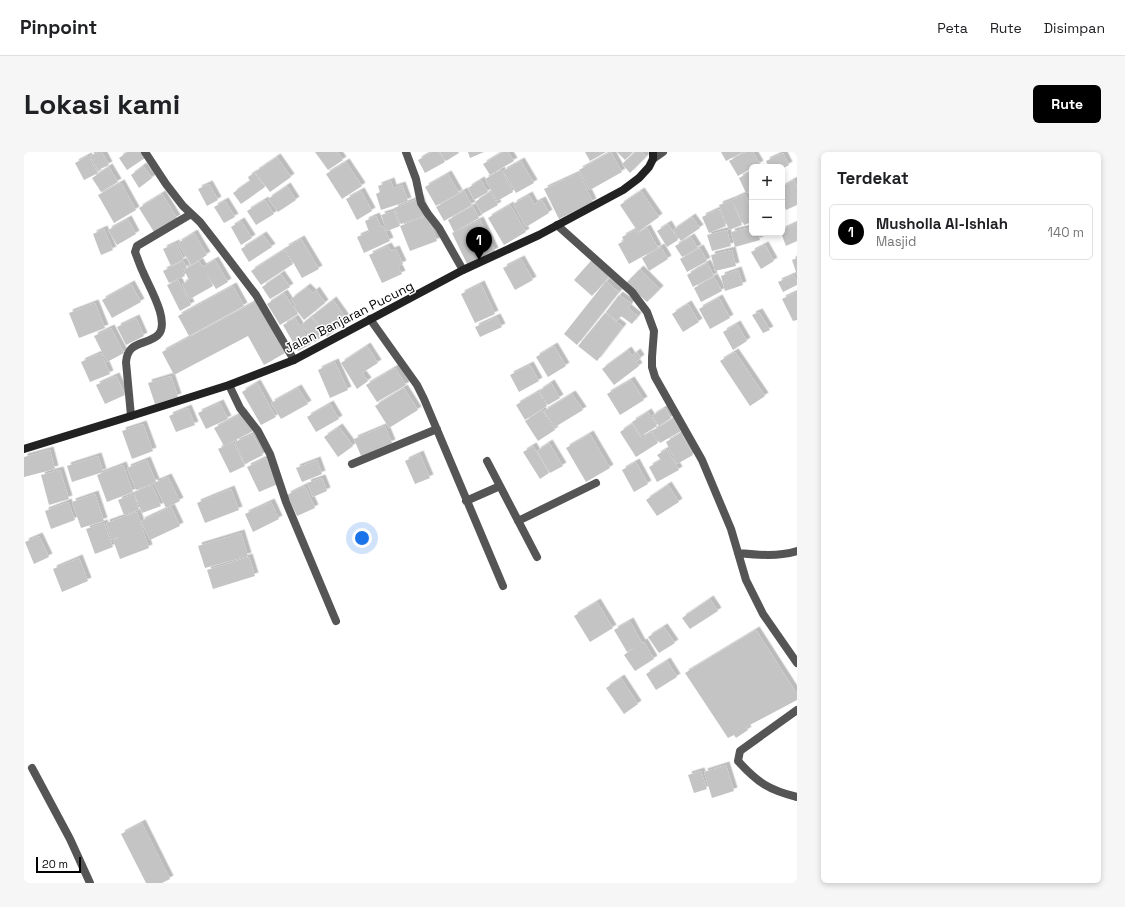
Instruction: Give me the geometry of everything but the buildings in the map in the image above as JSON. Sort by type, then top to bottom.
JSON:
[{"type":"street","points":[[144,152],[183,206],[200,222],[256,295],[294,360]]},
{"type":"street","points":[[406,152],[416,179],[421,203],[439,228],[463,270]]},
{"type":"street","points":[[653,156],[663,152]]},
{"type":"street","name":"Jalan Banjaran Pucung","points":[[24,450],[229,385],[294,360],[463,270],[557,225],[623,190],[639,178],[650,167],[653,156]]},
{"type":"street","points":[[132,416],[126,362],[127,355],[136,345],[157,336],[163,323],[156,300],[142,272],[135,252],[137,246],[191,214]]},
{"type":"street","points":[[557,225],[632,292],[647,312],[654,331],[652,367],[655,377],[702,460],[731,529],[746,580],[763,614],[797,663]]},
{"type":"street","points":[[370,319],[417,385],[503,586]]},
{"type":"street","points":[[229,385],[240,408],[258,431],[270,454],[286,502],[336,621]]},
{"type":"street","points":[[352,464],[436,429]]},
{"type":"street","points":[[488,460],[537,558]]},
{"type":"street","points":[[518,521],[596,483]]},
{"type":"street","points":[[466,501],[500,486]]},
{"type":"street","points":[[738,553],[766,556],[797,551]]},
{"type":"street","points":[[797,710],[740,751],[738,761],[759,782],[779,792],[797,797]]},
{"type":"street","points":[[32,768],[70,839],[90,883]]},
{"type":"place","name":"Musholla Al-Ishlah","points":[[479,260]]}]
